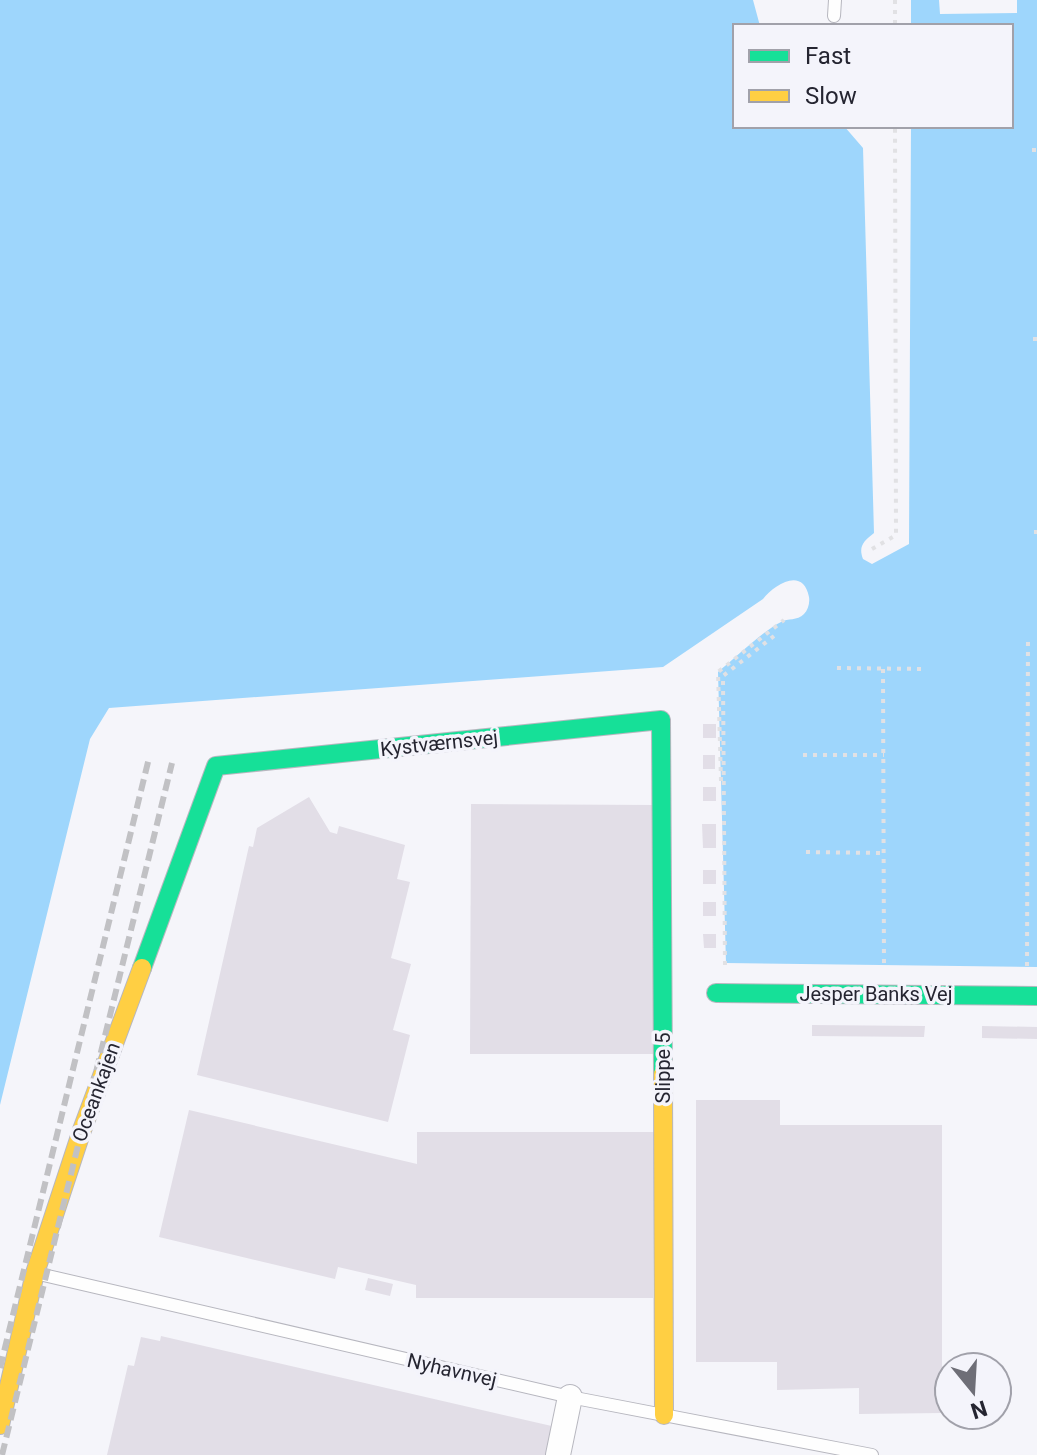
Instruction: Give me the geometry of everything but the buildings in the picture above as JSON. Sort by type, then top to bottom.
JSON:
[{"type":"street","name":"Kystværnsvej","points":[[216,766],[661,720]]},
{"type":"street","name":"Slippe 5","points":[[661,720],[664,1415]]},
{"type":"street","name":"Oceankajen","points":[[0,1425],[35,1273],[82,1130],[216,766]]},
{"type":"street","name":"Jesper Banks Vej","points":[[716,993],[1037,996]]},
{"type":"street","points":[[558,1455],[570,1397]]},
{"type":"lane","points":[[834,16],[835,0]]},
{"type":"lane","name":"Nyhavnvej","points":[[35,1273],[570,1397],[872,1455]]},
{"type":"path","points":[[895,0],[895,24]]},
{"type":"path","points":[[872,549],[896,535],[895,128]]},
{"type":"path","points":[[726,963],[718,672],[784,620]]},
{"type":"path","points":[[725,973],[723,676],[774,636]]},
{"type":"path","points":[[1027,976],[1028,637]]},
{"type":"path","points":[[837,668],[922,669]]},
{"type":"path","points":[[883,669],[884,970]]},
{"type":"path","points":[[803,755],[884,755]]},
{"type":"path","points":[[806,852],[884,853]]},
{"type":"water","points":[[0,0],[753,0],[759,24],[733,24],[733,128],[846,128],[863,148],[874,533],[865,541],[861,551],[863,559],[872,564],[909,544],[911,128],[1013,128],[1013,24],[911,24],[911,0],[939,0],[940,14],[1017,13],[1017,0],[1037,0],[1037,967],[726,963],[718,672],[774,626],[798,618],[805,612],[809,599],[806,588],[795,580],[774,588],[763,599],[663,667],[109,708],[90,739],[0,1105]]},
{"type":"railway","points":[[0,1368],[149,758]]},
{"type":"railway","points":[[2,1455],[172,763]]},
{"type":"traffic: fast","points":[[142,968],[216,766],[661,720],[663,1074]]},
{"type":"traffic: fast","points":[[716,993],[1037,996]]},
{"type":"traffic: slow","points":[[0,1425],[35,1273],[82,1130],[142,968]]},
{"type":"traffic: slow","points":[[663,1074],[664,1415]]}]
